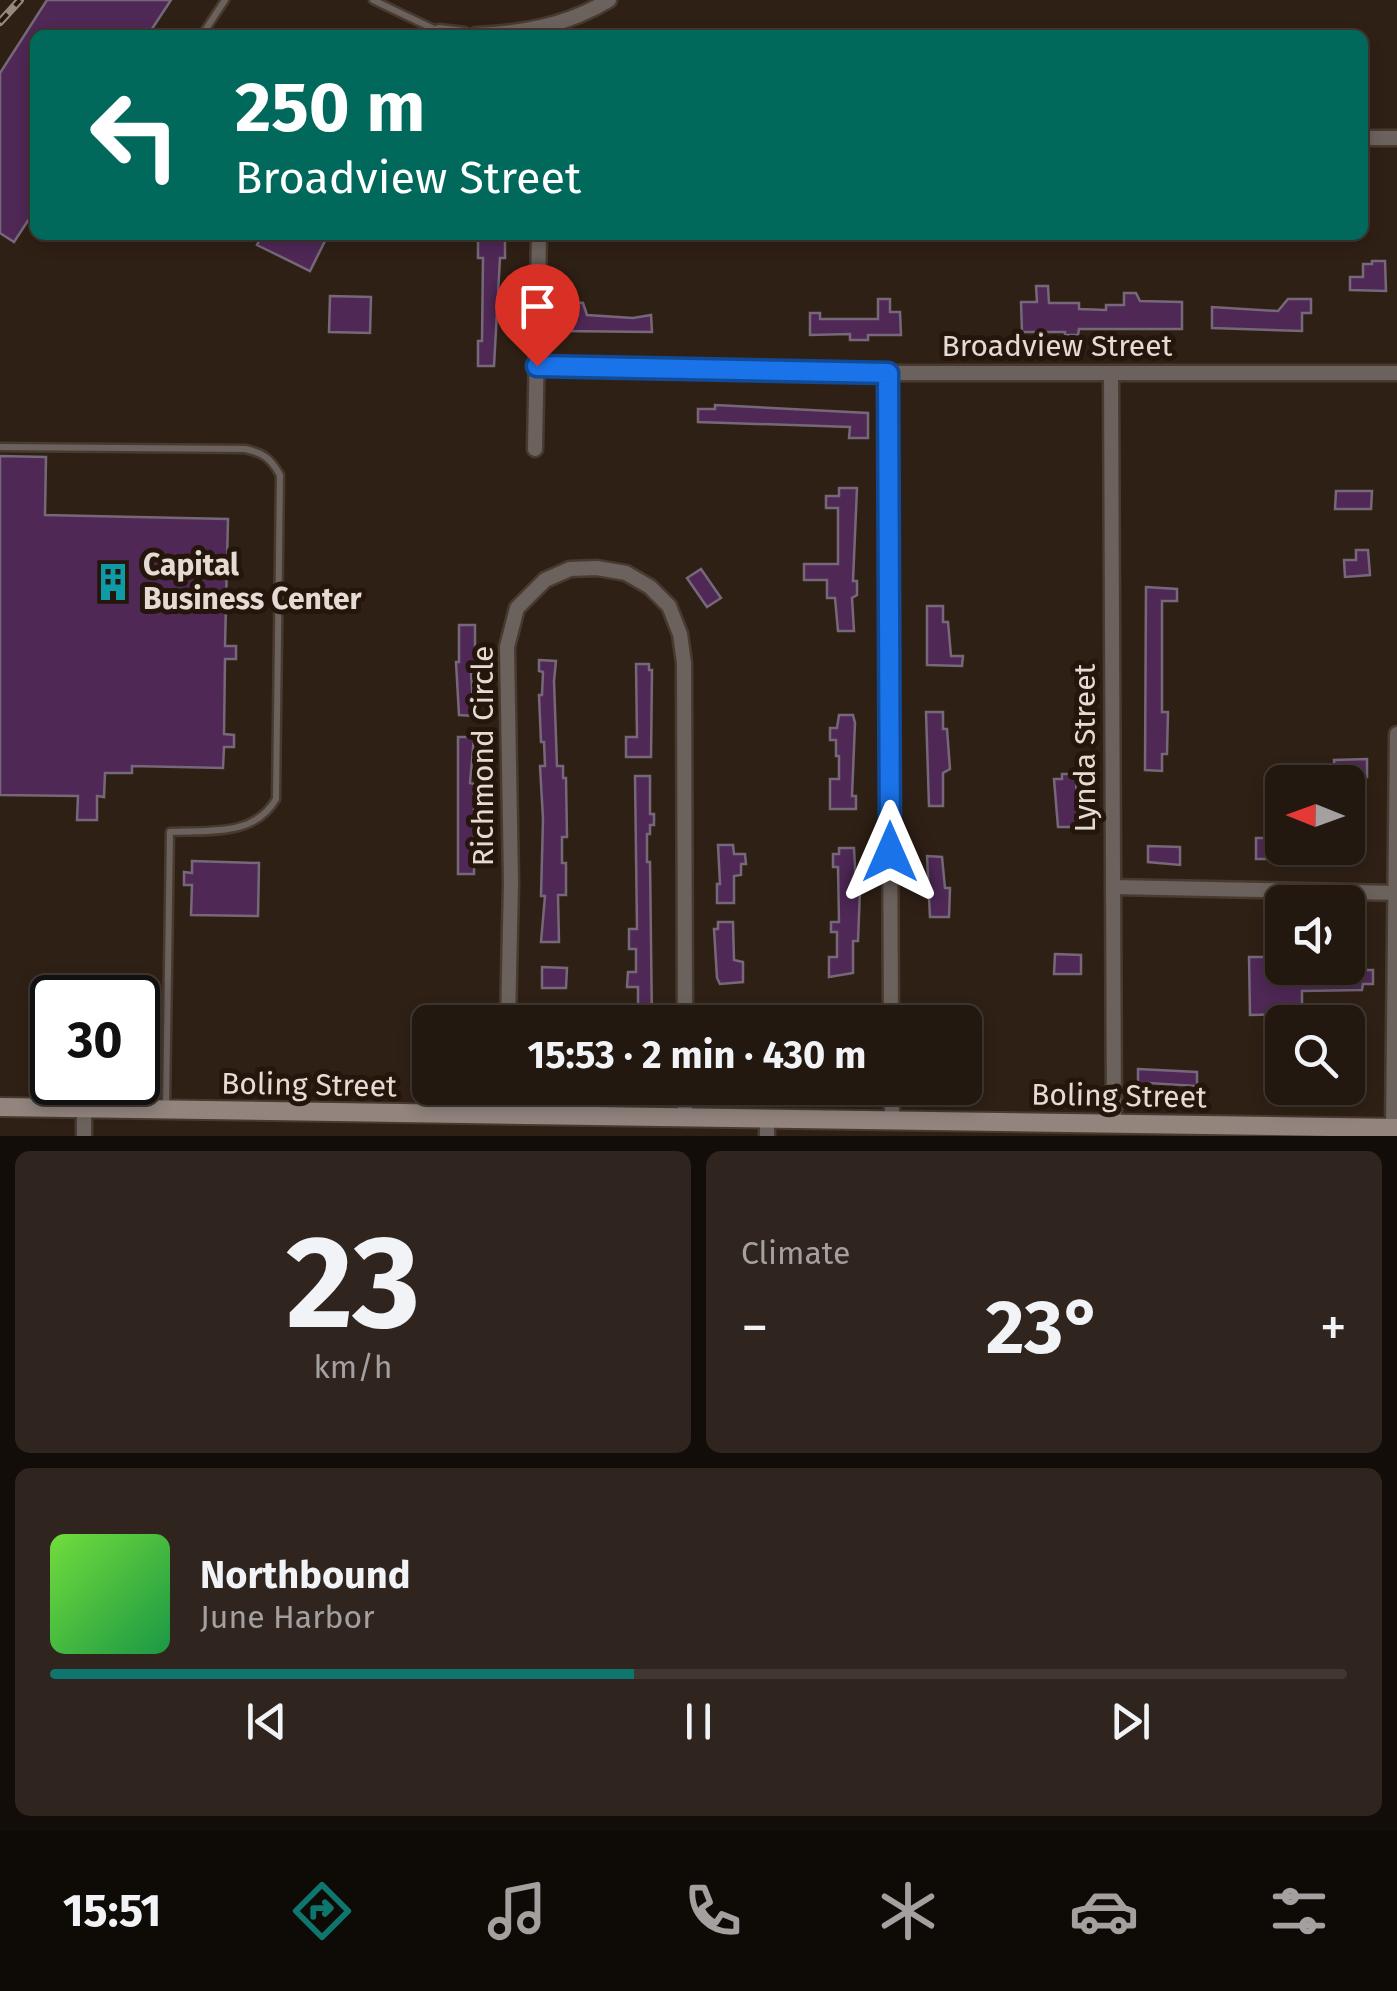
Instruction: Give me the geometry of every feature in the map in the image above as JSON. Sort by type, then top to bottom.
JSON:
[{"type":"street","points":[[528,30],[589,12],[609,0]]},
{"type":"street","points":[[1368,138],[1397,138]]},
{"type":"street","points":[[535,449],[538,240]]},
{"type":"street","name":"Broadview Street","points":[[537,366],[888,373],[1397,374]]},
{"type":"street","points":[[888,373],[891,1005]]},
{"type":"street","name":"Lynda Street","points":[[1111,373],[1114,1124]]},
{"type":"street","name":"Richmond Circle","points":[[508,1005],[507,647],[517,608],[545,580],[570,569],[597,568],[626,573],[650,587],[669,606],[680,634],[684,663],[685,1005]]},
{"type":"street","points":[[1395,1128],[1397,734]]},
{"type":"street","points":[[1112,888],[1396,892]]},
{"type":"street","points":[[508,1105],[508,1116]]},
{"type":"street","points":[[685,1105],[685,1118]]},
{"type":"street","points":[[892,1105],[892,1120]]},
{"type":"street","name":"Boling Street","points":[[0,1107],[685,1118],[767,1128],[892,1120],[1395,1128]]},
{"type":"street","points":[[84,1109],[84,1136]]},
{"type":"lane","points":[[205,30],[225,0]]},
{"type":"lane","points":[[372,0],[434,30]]},
{"type":"lane","points":[[0,446],[246,449],[272,460],[280,476],[276,799],[266,816],[246,827],[170,832],[166,1110]]},
{"type":"building","points":[[47,0],[171,0],[151,30],[30,30],[30,218],[14,242],[0,233],[0,73]]},
{"type":"building","points":[[260,240],[326,240],[310,271],[257,245]]},
{"type":"building","points":[[478,240],[505,240],[505,258],[500,258],[494,366],[478,366],[483,258],[478,258]]},
{"type":"building","points":[[1385,261],[1386,291],[1350,290],[1350,277],[1363,277],[1363,264]]},
{"type":"building","points":[[1036,286],[1048,286],[1049,303],[1079,303],[1079,309],[1106,310],[1106,305],[1124,305],[1124,293],[1136,293],[1140,301],[1182,302],[1182,329],[1079,329],[1078,335],[1022,332],[1021,302],[1037,302]]},
{"type":"building","points":[[330,296],[371,297],[370,333],[329,332]]},
{"type":"building","points":[[878,299],[890,299],[890,312],[900,312],[901,335],[868,335],[868,340],[850,340],[850,334],[810,335],[810,313],[820,313],[820,319],[878,319]]},
{"type":"building","points":[[1288,299],[1311,299],[1311,313],[1302,313],[1302,331],[1212,328],[1212,307],[1278,311]]},
{"type":"building","points":[[568,302],[583,303],[587,315],[651,315],[652,332],[561,331],[561,318],[566,318]]},
{"type":"building","points":[[715,405],[868,413],[868,438],[849,438],[850,427],[698,422],[698,409],[715,409]]},
{"type":"building","name":"Capital Business Center","points":[[0,456],[46,457],[45,515],[228,519],[225,646],[236,646],[236,659],[225,659],[224,734],[234,735],[234,747],[224,747],[223,768],[132,766],[132,773],[105,773],[104,797],[97,796],[97,820],[77,820],[78,796],[0,795]]},
{"type":"building","points":[[839,488],[857,488],[854,631],[838,631],[835,598],[827,598],[827,580],[804,580],[804,564],[838,564],[838,508],[826,508],[826,496],[839,496]]},
{"type":"building","points":[[1336,491],[1372,491],[1371,509],[1335,509]]},
{"type":"building","points":[[1356,550],[1368,550],[1370,575],[1345,577],[1344,560],[1356,560]]},
{"type":"building","points":[[701,569],[721,598],[707,607],[687,578]]},
{"type":"building","points":[[1146,587],[1177,589],[1177,601],[1162,601],[1162,712],[1168,712],[1167,754],[1162,754],[1162,771],[1145,770]]},
{"type":"building","points":[[927,606],[943,606],[951,656],[963,656],[962,666],[927,665]]},
{"type":"building","points":[[459,625],[475,625],[475,673],[471,673],[474,716],[459,715]]},
{"type":"building","points":[[539,660],[556,661],[557,766],[563,766],[566,778],[567,837],[562,837],[562,863],[566,863],[566,895],[558,895],[559,942],[541,942],[545,896],[541,896],[540,766],[545,766],[539,695],[543,672],[539,671]]},
{"type":"building","points":[[636,664],[649,664],[652,670],[651,757],[626,757],[626,737],[637,737]]},
{"type":"building","points":[[926,712],[943,712],[943,729],[947,729],[950,769],[943,773],[943,806],[929,806]]},
{"type":"building","points":[[839,715],[853,715],[855,723],[852,796],[856,796],[856,809],[830,809],[830,779],[839,779],[839,756],[836,740],[830,740],[830,728],[837,728]]},
{"type":"building","points":[[458,737],[474,737],[470,783],[474,784],[474,874],[458,874]]},
{"type":"building","points":[[1367,759],[1367,777],[1365,765],[1334,765],[1334,760]]},
{"type":"building","points":[[1062,774],[1076,774],[1077,827],[1058,827],[1054,779],[1062,779]]},
{"type":"building","points":[[635,776],[650,776],[650,814],[654,814],[654,825],[650,825],[647,834],[652,1005],[638,1005],[638,987],[627,987],[628,972],[636,972],[636,949],[629,949],[629,929],[637,929]]},
{"type":"building","points":[[1256,838],[1265,838],[1265,859],[1256,859]]},
{"type":"building","points":[[718,845],[733,845],[734,854],[745,854],[741,875],[734,876],[734,903],[717,903]]},
{"type":"building","points":[[1148,846],[1180,847],[1180,865],[1148,862]]},
{"type":"building","points":[[839,848],[854,848],[856,886],[860,890],[858,941],[853,941],[853,973],[829,977],[829,957],[837,957],[837,932],[831,932],[831,922],[839,922],[838,867],[833,867],[833,854],[839,854]]},
{"type":"building","points":[[927,856],[942,857],[945,888],[950,888],[949,917],[930,917]]},
{"type":"building","points":[[192,861],[259,863],[258,916],[191,915],[192,885],[184,885],[184,872],[192,873]]},
{"type":"building","points":[[718,922],[733,922],[734,960],[743,962],[743,982],[720,984],[717,978],[714,929],[718,929]]},
{"type":"building","points":[[1055,954],[1081,955],[1081,974],[1054,974]]},
{"type":"building","points":[[1249,957],[1265,957],[1265,985],[1363,985],[1362,990],[1302,991],[1302,1005],[1265,1005],[1265,1015],[1250,1015]]},
{"type":"building","points":[[542,967],[567,968],[566,988],[542,988]]},
{"type":"building","points":[[1365,970],[1373,970],[1373,984],[1365,984]]},
{"type":"building","points":[[1138,1069],[1197,1072],[1197,1086],[1149,1083],[1149,1087],[1138,1087]]},
{"type":"railway","points":[[0,22],[20,0]]},
{"type":"place","name":"Capital Business Center","points":[[113,582]]},
{"type":"route","points":[[537,366],[888,373],[890,852]]}]
